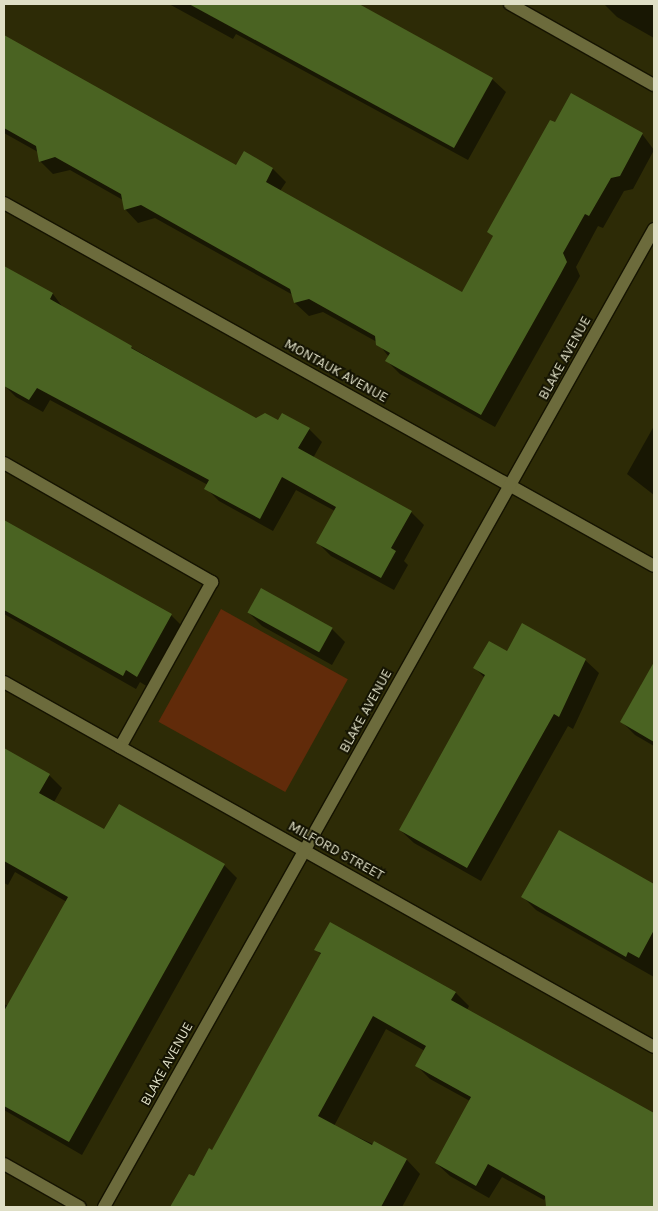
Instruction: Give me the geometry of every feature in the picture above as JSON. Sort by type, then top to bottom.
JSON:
[{"type":"street","points":[[510,4],[654,85]]},
{"type":"street","name":"MONTAUK AVENUE","points":[[4,203],[654,566]]},
{"type":"street","name":"BLAKE AVENUE","points":[[104,1207],[654,229]]},
{"type":"street","points":[[4,463],[212,582],[120,747]]},
{"type":"street","name":"MILFORD STREET","points":[[4,682],[654,1047]]},
{"type":"street","points":[[4,1164],[80,1207]]},
{"type":"shaded area","points":[[221,609],[348,679],[285,792],[158,722]]},
{"type":"building","points":[[189,4],[359,4],[493,78],[454,148]]},
{"type":"building","points":[[4,35],[236,165],[244,151],[273,168],[266,182],[462,292],[493,236],[487,232],[550,120],[555,122],[571,93],[643,133],[620,176],[611,178],[589,216],[585,214],[563,253],[567,262],[481,415],[385,361],[390,353],[376,345],[375,336],[309,299],[294,303],[290,289],[141,205],[124,210],[121,194],[55,157],[39,162],[36,146],[4,128]]},
{"type":"building","points":[[4,266],[53,293],[50,299],[132,346],[131,348],[256,418],[265,413],[278,420],[282,413],[310,428],[298,448],[412,511],[391,548],[396,551],[381,578],[316,543],[336,507],[282,477],[260,519],[204,489],[209,480],[37,388],[29,400],[4,386]]},
{"type":"building","points":[[4,520],[172,614],[137,677],[126,670],[123,676],[4,610]]},
{"type":"building","points":[[261,588],[333,628],[319,652],[247,612]]},
{"type":"building","points":[[522,623],[586,659],[559,717],[554,714],[467,868],[399,830],[485,675],[473,668],[489,641],[507,651]]},
{"type":"building","points":[[654,662],[654,742],[620,722]]},
{"type":"building","points":[[4,748],[50,774],[39,793],[104,829],[119,804],[225,864],[69,1142],[4,1106],[4,1011],[68,897],[4,861]]},
{"type":"building","points":[[559,830],[654,884],[654,930],[639,958],[628,952],[626,957],[521,897]]},
{"type":"building","points":[[330,922],[456,992],[451,1000],[654,1113],[654,1207],[546,1207],[545,1196],[488,1164],[476,1186],[435,1163],[471,1097],[415,1066],[426,1046],[373,1016],[318,1116],[372,1145],[374,1141],[407,1159],[381,1207],[170,1207],[189,1174],[194,1176],[209,1148],[212,1150],[321,953],[314,950]]}]
